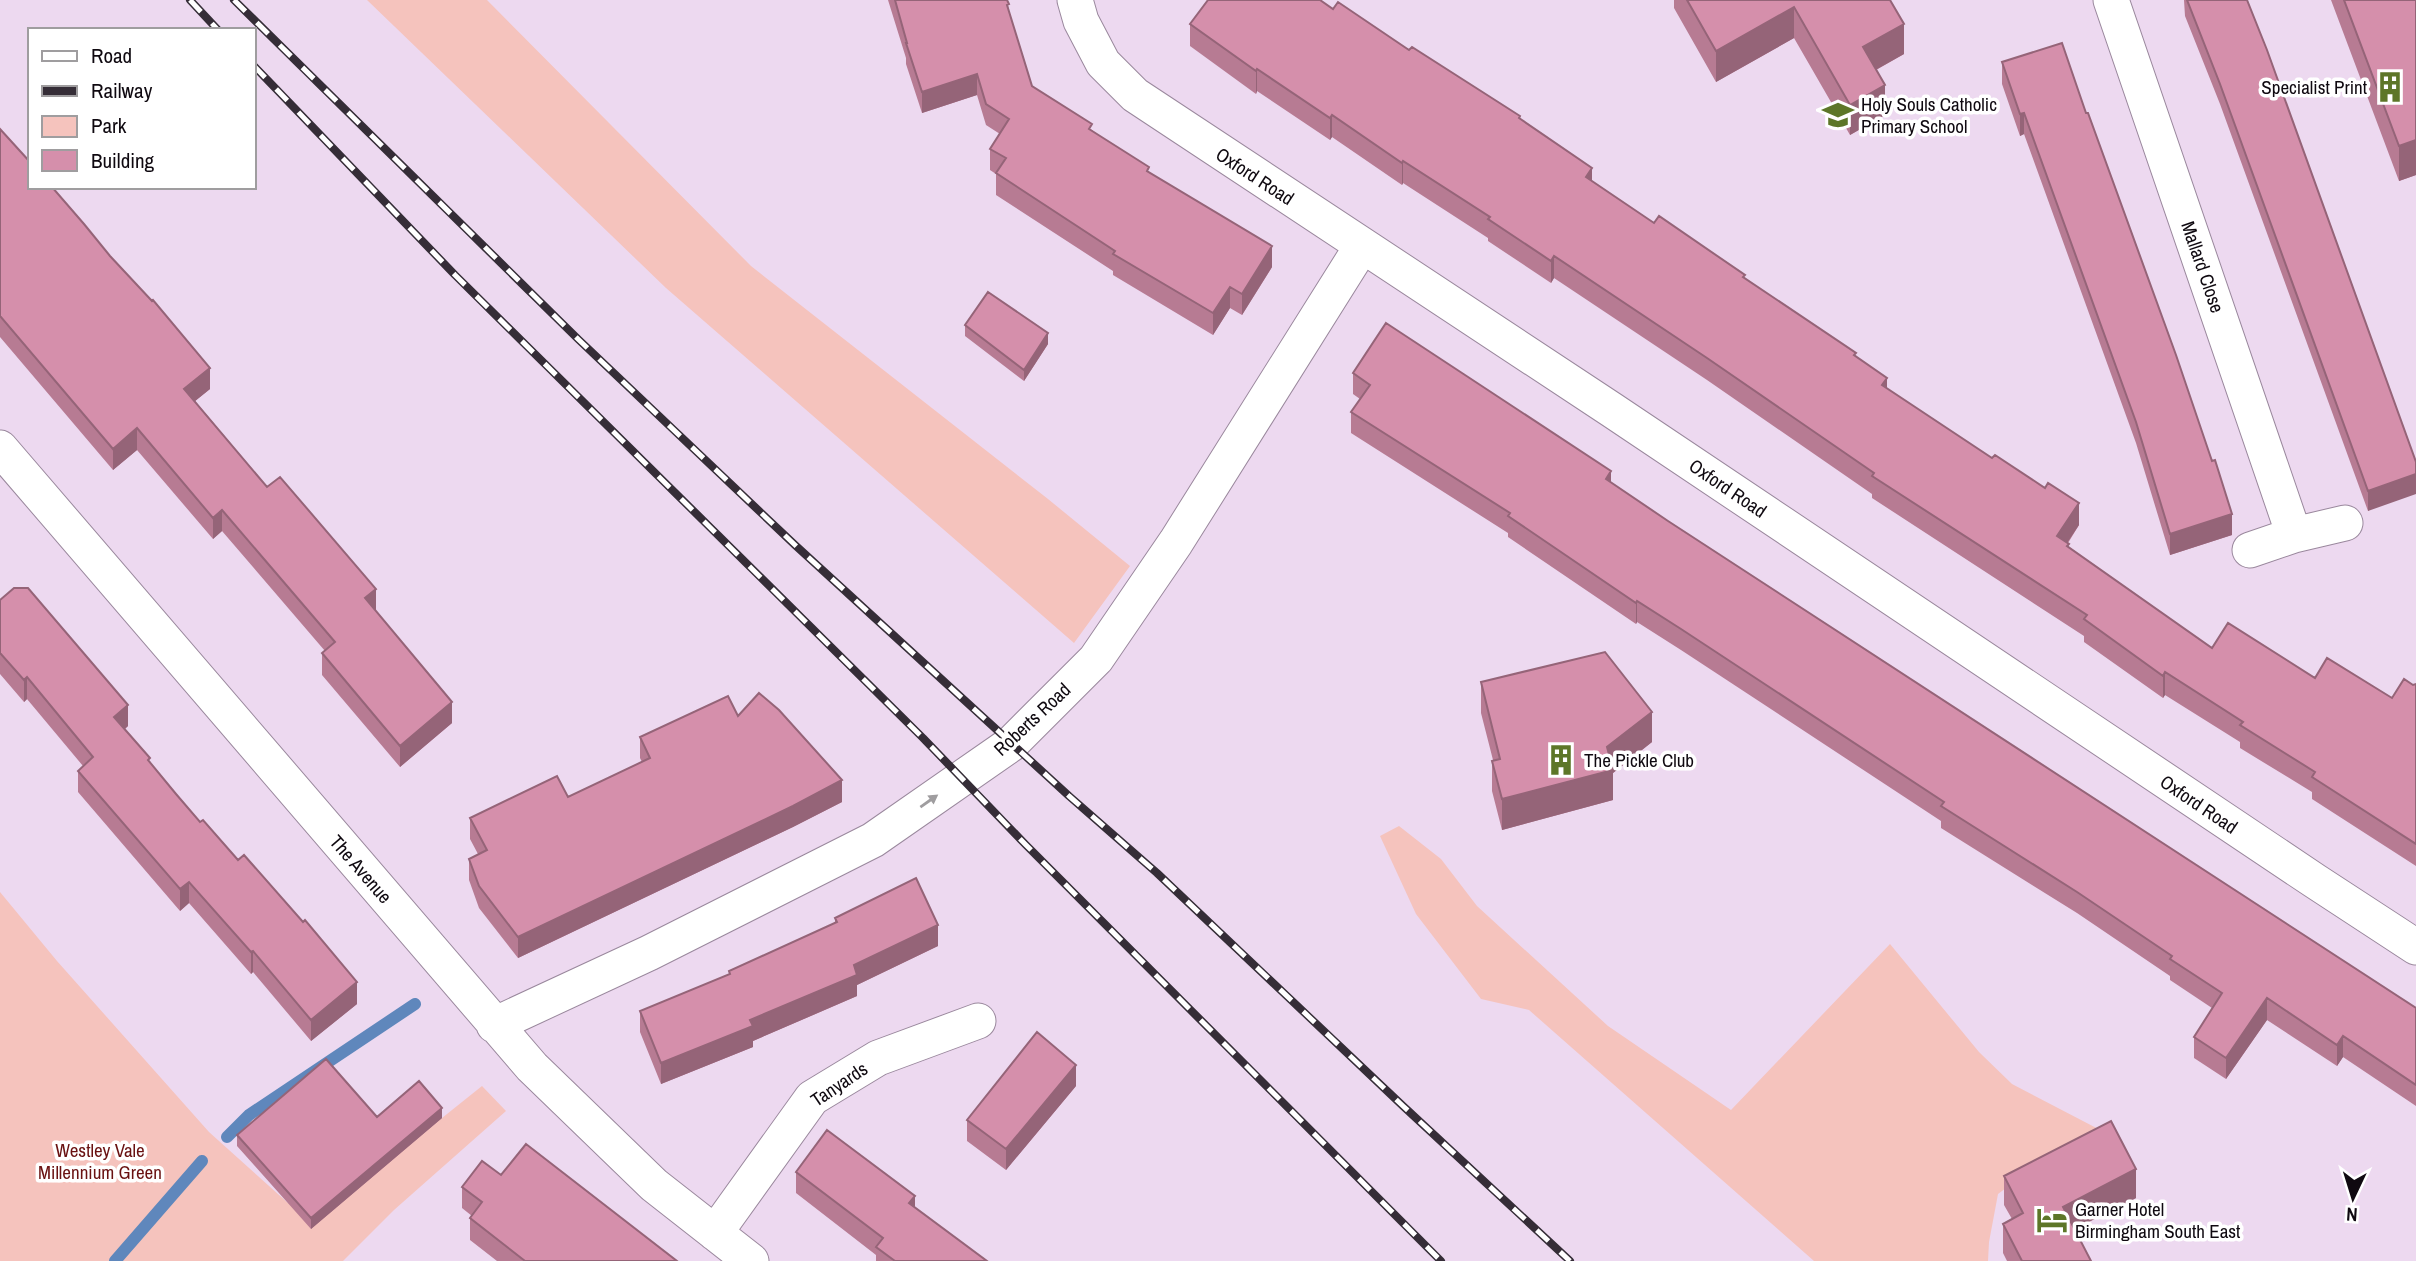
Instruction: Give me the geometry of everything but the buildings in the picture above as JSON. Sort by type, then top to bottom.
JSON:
[{"type":"street","name":"Oxford Road","points":[[1075,0],[1081,21],[1103,63],[1135,96],[2416,947]]},
{"type":"street","name":"Mallard Close","points":[[2111,0],[2294,535]]},
{"type":"street","name":"Roberts Road","points":[[494,1025],[649,953],[873,840],[1011,744],[1096,659],[1175,542],[1362,246]]},
{"type":"street","name":"The Avenue","points":[[0,448],[532,1067],[654,1185],[751,1261]]},
{"type":"street","points":[[2250,550],[2294,535],[2345,523]]},
{"type":"street","name":"Tanyards","points":[[715,1233],[812,1098],[878,1058],[978,1021]]},
{"type":"green space","points":[[367,0],[487,0],[751,266],[1130,566],[1074,643],[666,288]]},
{"type":"green space","points":[[1399,826],[1441,859],[1477,906],[1608,1026],[1731,1110],[1890,944],[1979,1052],[2012,1084],[2106,1133],[2026,1173],[1998,1194],[1988,1261],[1814,1261],[1529,1010],[1481,999],[1416,914],[1380,836]]},
{"type":"green space","name":"Westley Vale Millennium Green","points":[[0,892],[57,961],[209,1132],[288,1203],[442,1118],[482,1086],[506,1111],[394,1210],[343,1261],[0,1261]]},
{"type":"waterway","points":[[227,1137],[249,1115],[415,1004]]},
{"type":"waterway","points":[[115,1261],[202,1161]]},
{"type":"railway","points":[[190,0],[216,28]]},
{"type":"railway","points":[[234,0],[579,340],[795,545],[1157,873],[1570,1261]]},
{"type":"railway","points":[[256,68],[455,275],[923,738],[1026,845],[1441,1261]]},
{"type":"place","name":"Specialist Print","points":[[2390,87]]},
{"type":"place","name":"Holy Souls Catholic Primary School","points":[[1838,115]]},
{"type":"place","name":"The Pickle Club","points":[[1561,760]]},
{"type":"place","name":"Garner Hotel Birmingham South East","points":[[2052,1220]]}]
